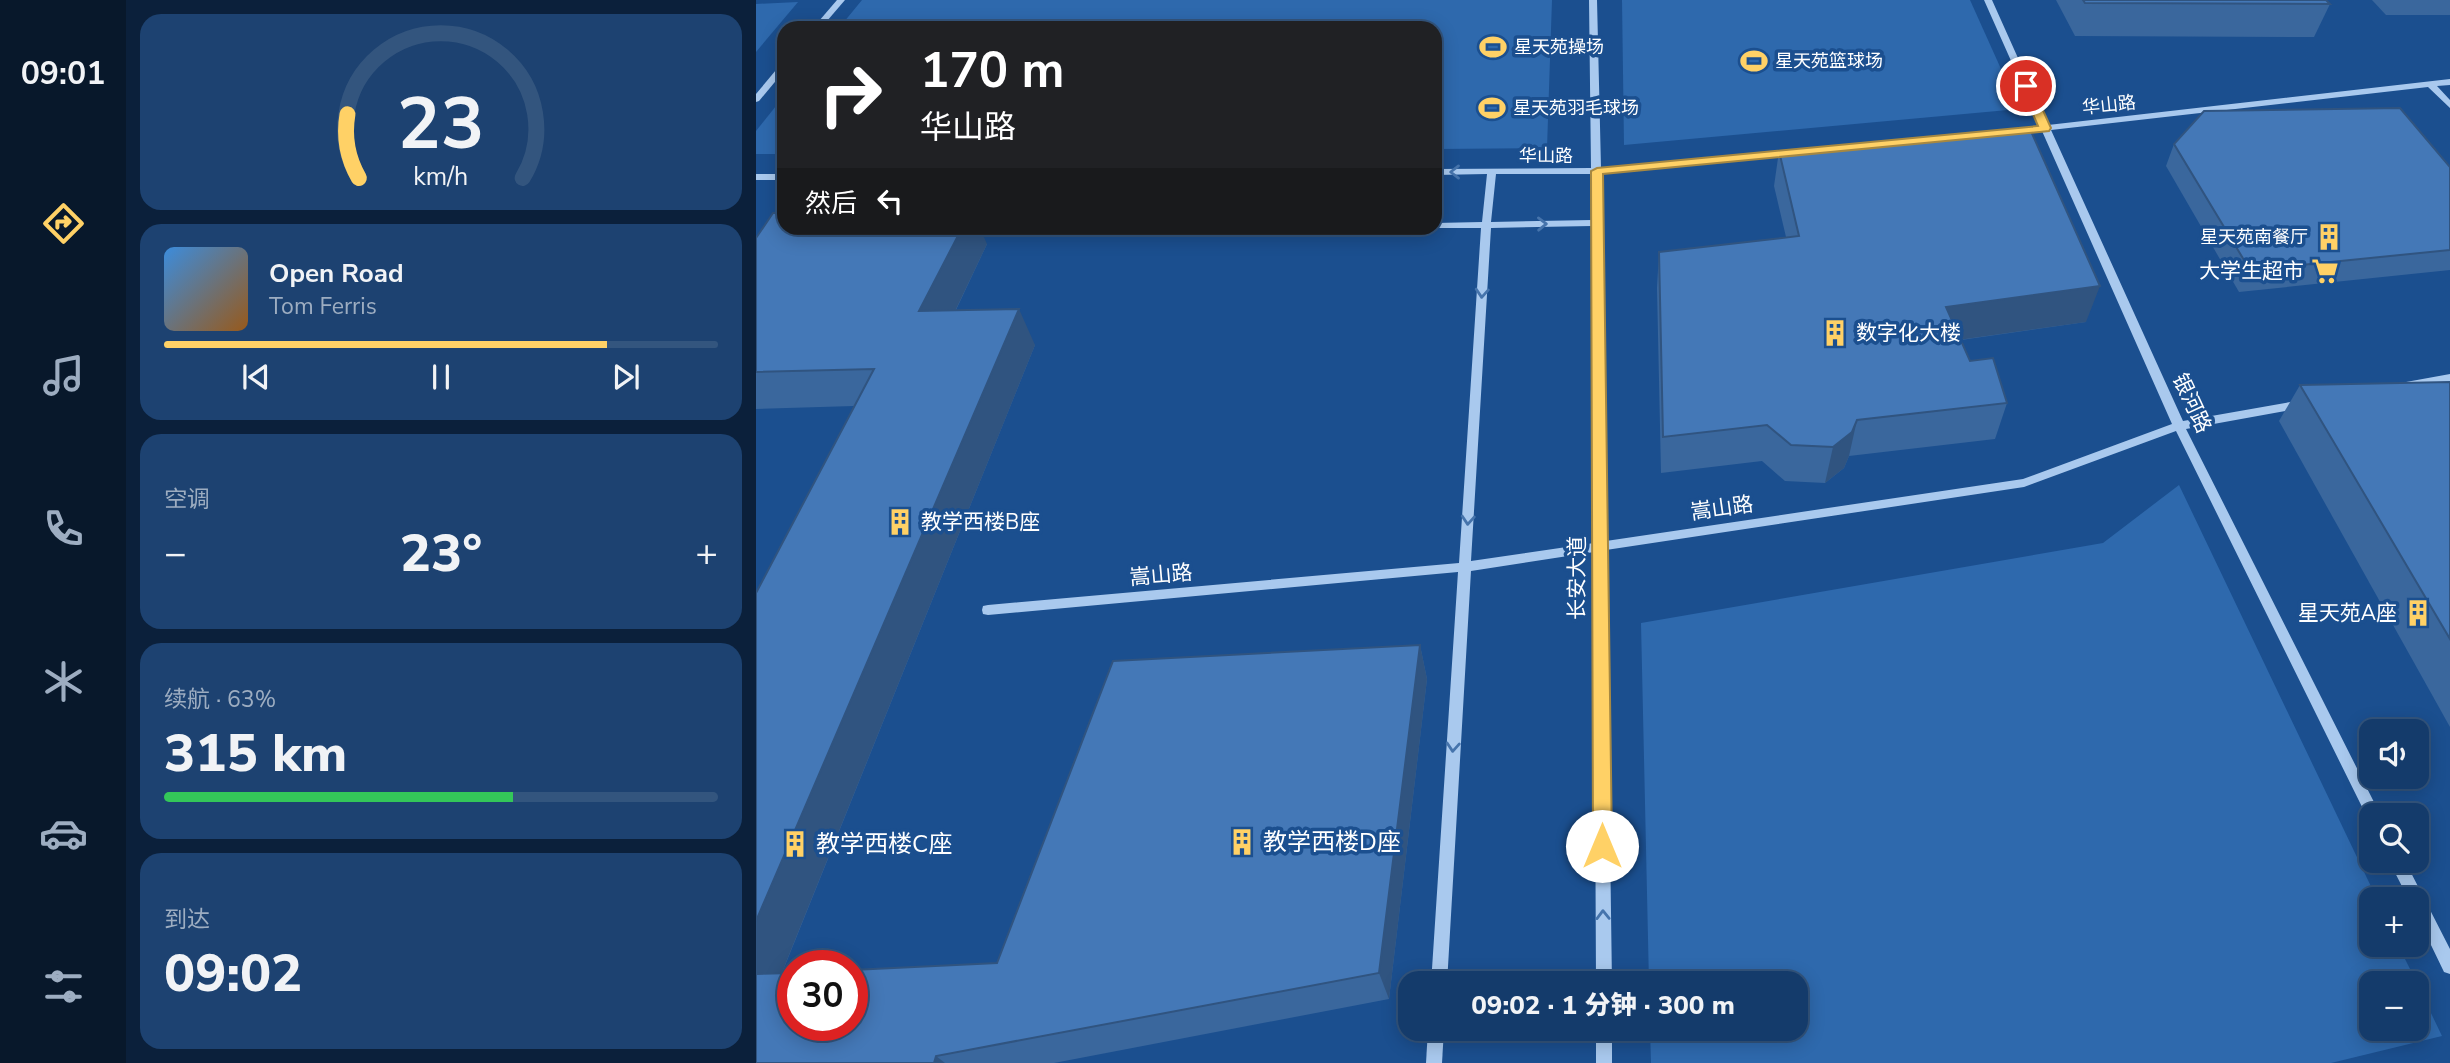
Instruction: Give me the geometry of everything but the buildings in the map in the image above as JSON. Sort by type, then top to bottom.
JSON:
[{"type":"street","points":[[823,21],[841,0]]},
{"type":"street","name":"长安大道","points":[[1593,0],[1604,971]]},
{"type":"street","name":"银河路","points":[[1988,0],[2179,426],[2368,803]]},
{"type":"street","points":[[756,99],[777,74]]},
{"type":"street","name":"华山路","points":[[2005,132],[2450,82]]},
{"type":"street","points":[[2431,85],[2450,105]]},
{"type":"street","name":"华山路","points":[[1442,173],[1597,171],[1801,152]]},
{"type":"street","points":[[1440,971],[1486,225],[1492,172]]},
{"type":"street","points":[[756,177],[777,177]]},
{"type":"street","points":[[1442,226],[1597,223]]},
{"type":"street","points":[[2396,387],[2450,377]]},
{"type":"street","name":"嵩山路","points":[[988,610],[1465,567],[2024,483],[2179,426],[2314,402]]},
{"type":"street","points":[[2429,924],[2450,966]]},
{"type":"street","points":[[1434,1063],[1435,1041]]},
{"type":"street","points":[[1604,1041],[1604,1063]]},
{"type":"shaded area","name":"星天苑操场","points":[[862,0],[1552,0],[1547,148],[1442,149],[1442,21],[845,21]]},
{"type":"shaded area","name":"星天苑篮球场","points":[[1622,0],[1970,0],[2019,109],[1624,145]]},
{"type":"shaded area","points":[[798,2],[782,21],[777,21],[777,27],[756,52],[756,4]]},
{"type":"shaded area","points":[[777,105],[777,154],[756,154],[756,131]]},
{"type":"shaded area","points":[[2179,485],[2359,861],[2359,873],[2365,873],[2371,887],[2359,887],[2359,957],[2404,957],[2411,971],[2359,971],[2359,1041],[2421,1041],[2331,1063],[1651,1063],[1650,1041],[1808,1041],[1808,971],[1649,971],[1641,623],[2103,543]]},
{"type":"shaded area","points":[[2429,1009],[2442,1036],[2429,1039]]},
{"type":"place","name":"星天苑操场","points":[[1493,47]]},
{"type":"place","name":"星天苑篮球场","points":[[1754,61]]},
{"type":"place","name":"星天苑羽毛球场","points":[[1492,108]]},
{"type":"place","name":"星天苑南餐厅","points":[[2329,237]]},
{"type":"place","name":"大学生超市","points":[[2325,271]]},
{"type":"place","name":"数字化大楼","points":[[1835,333]]},
{"type":"place","name":"教学西楼B座","points":[[900,522]]},
{"type":"place","name":"星天苑A座","points":[[2418,613]]},
{"type":"place","name":"教学西楼D座","points":[[1242,842]]},
{"type":"place","name":"教学西楼C座","points":[[795,844]]},
{"type":"route","points":[[1602,846],[1597,171],[2045,128],[2026,86]]}]
